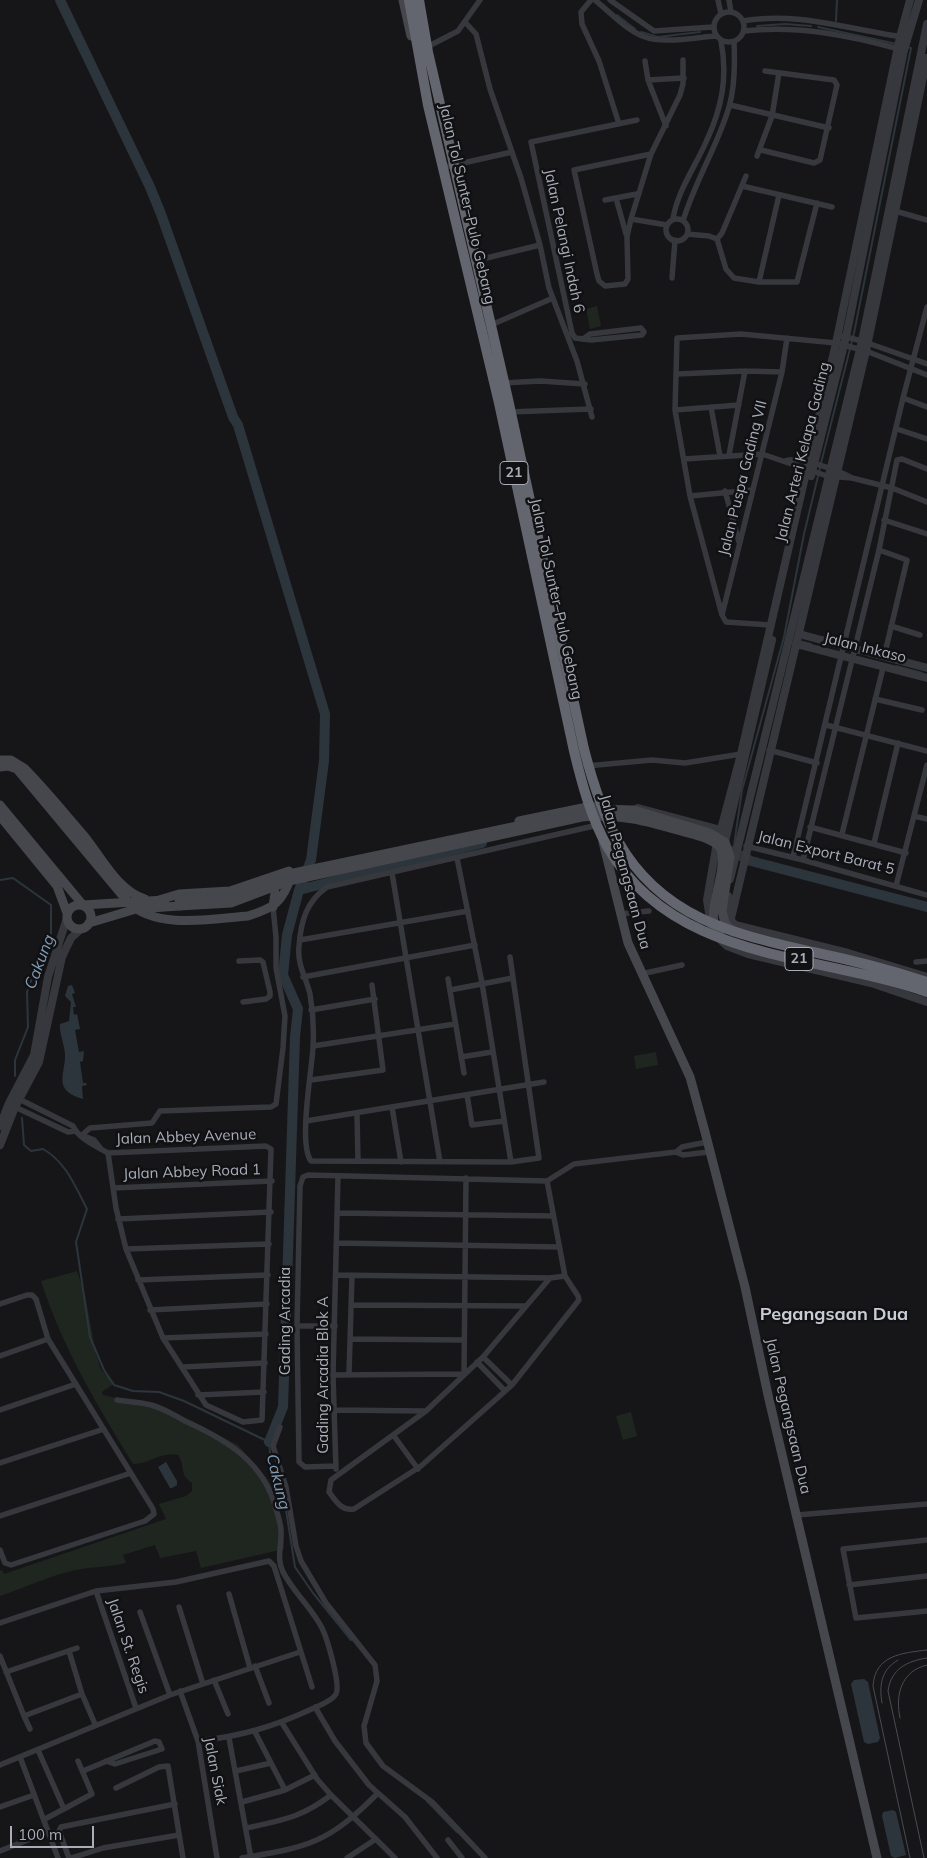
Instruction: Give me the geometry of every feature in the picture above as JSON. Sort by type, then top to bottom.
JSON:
[{"type":"highway","name":"Jalan Tol Sunter–Pulo Gebang","points":[[409,0],[428,105],[499,403],[574,752],[586,798],[603,838],[622,868],[641,890],[665,911],[696,930],[724,941],[881,978],[927,993]]},
{"type":"highway","name":"Jalan Tol Sunter–Pulo Gebang","points":[[419,0],[430,60],[506,389],[584,748],[598,796],[612,831],[632,863],[650,883],[669,900],[702,920],[754,938],[852,961],[927,983]]},
{"type":"main road","name":"Jalan Pegangsaan Dua","points":[[403,0],[592,806],[628,944],[690,1078],[745,1287],[768,1395],[877,1858]]},
{"type":"main road","points":[[0,760],[9,760],[21,765],[128,902],[136,909],[154,917],[173,920],[248,916],[273,907],[285,892],[292,870]]},
{"type":"main road","points":[[0,767],[8,766],[17,769],[125,888],[148,900]]},
{"type":"main road","points":[[0,805],[90,912],[90,923]]},
{"type":"main road","points":[[159,900],[179,894],[230,891],[292,870],[592,806]]},
{"type":"main road","points":[[0,816],[54,881],[64,900],[67,916],[72,927],[81,929],[90,923],[136,909],[238,895],[289,874],[580,811],[598,808],[634,810],[710,833],[725,842],[730,857],[722,911],[725,923],[732,931],[927,983]]},
{"type":"main road","points":[[67,916],[73,906],[83,905],[148,900],[179,903],[231,903],[289,881],[582,817],[600,815],[627,816],[702,837],[720,847],[723,857],[722,868],[713,922],[716,932],[724,940],[764,952],[865,975],[927,993]]},
{"type":"main road","points":[[264,879],[271,881],[274,886],[273,907]]},
{"type":"street","points":[[414,53],[454,34],[480,0]]},
{"type":"street","points":[[637,120],[619,124],[599,61],[582,24],[581,12],[593,0],[630,29],[647,38],[659,40],[719,39],[734,42]]},
{"type":"street","points":[[610,0],[654,31],[713,27]]},
{"type":"street","points":[[718,0],[721,14]]},
{"type":"street","points":[[728,0],[731,12],[743,21],[788,18],[817,21],[845,31],[902,44]]},
{"type":"street","name":"Jalan Arteri Kelapa Gading","points":[[752,757],[769,750],[837,475],[852,343],[852,281],[910,0]]},
{"type":"street","name":"Jalan Arteri Kelapa Gading","points":[[902,44],[919,0]]},
{"type":"street","points":[[673,219],[683,221],[687,227],[686,234],[682,239],[675,240],[667,235],[667,225],[673,219],[682,192],[716,116],[726,78],[719,39],[713,27],[721,14],[731,12]]},
{"type":"street","points":[[743,21],[744,31]]},
{"type":"street","points":[[815,31],[817,21]]},
{"type":"street","points":[[465,22],[476,34],[490,89],[512,152],[540,245],[553,298],[585,384],[592,417]]},
{"type":"street","name":"Jalan Arteri Kelapa Gading","points":[[872,306],[925,43],[927,24]]},
{"type":"street","points":[[683,221],[690,196],[730,105],[735,58],[734,42],[744,31],[775,28],[845,31],[902,44]]},
{"type":"street","points":[[651,154],[574,170],[599,281],[605,286],[625,284],[629,274],[627,237],[630,219],[651,154],[680,96],[684,78],[683,60]]},
{"type":"street","name":"Jalan Arteri Kelapa Gading","points":[[730,919],[727,902],[752,757],[770,625],[812,468],[852,343],[872,306],[895,211],[916,89],[927,60]]},
{"type":"street","points":[[645,61],[648,80],[666,126]]},
{"type":"street","points":[[761,150],[817,162],[820,160],[829,128],[837,82],[834,80],[765,71]]},
{"type":"street","points":[[757,156],[761,150],[772,116],[779,73]]},
{"type":"street","points":[[648,80],[684,78]]},
{"type":"street","points":[[730,105],[829,128]]},
{"type":"street","name":"Jalan Pelangi Indah 6","points":[[583,339],[575,338],[572,333],[531,142],[619,124]]},
{"type":"street","points":[[441,168],[512,152]]},
{"type":"street","points":[[717,240],[722,233],[746,176]]},
{"type":"street","points":[[742,186],[832,207]]},
{"type":"street","points":[[605,200],[637,194]]},
{"type":"street","points":[[759,282],[780,195]]},
{"type":"street","points":[[616,198],[627,237]]},
{"type":"street","points":[[686,234],[709,236],[717,240],[726,268],[734,278],[759,282],[794,283],[799,278],[817,203]]},
{"type":"street","points":[[895,211],[927,220]]},
{"type":"street","points":[[630,219],[667,225]]},
{"type":"street","points":[[672,278],[675,240]]},
{"type":"street","points":[[464,263],[540,245]]},
{"type":"street","points":[[481,329],[553,298]]},
{"type":"street","points":[[793,857],[827,725],[903,398],[927,307]]},
{"type":"street","points":[[642,328],[644,332],[642,335],[591,340],[583,339],[590,334],[642,328]]},
{"type":"street","points":[[920,329],[927,332]]},
{"type":"street","points":[[770,625],[726,622],[722,615],[690,496],[675,410],[677,374],[675,341],[680,337],[741,334],[852,343],[927,364]]},
{"type":"street","name":"Jalan Puspa Gading VII","points":[[722,615],[782,372],[787,338]]},
{"type":"street","points":[[852,343],[927,375]]},
{"type":"street","name":"Jalan Arteri Kelapa Gading","points":[[711,926],[707,900],[716,848],[795,639],[852,343]]},
{"type":"street","points":[[677,374],[745,371],[782,372]]},
{"type":"street","points":[[729,455],[745,371]]},
{"type":"street","points":[[494,385],[540,381],[585,384]]},
{"type":"street","points":[[903,398],[927,407]]},
{"type":"street","points":[[675,410],[739,404]]},
{"type":"street","points":[[711,407],[720,456]]},
{"type":"street","points":[[500,412],[591,410]]},
{"type":"street","points":[[897,429],[927,439]]},
{"type":"street","points":[[684,459],[762,454],[785,461],[789,465],[812,468],[883,485],[927,502]]},
{"type":"street","points":[[803,860],[899,459],[927,469]]},
{"type":"street","name":"Jalan Arteri Kelapa Gading","points":[[730,919],[746,848],[752,757],[812,468]]},
{"type":"street","points":[[690,496],[725,491],[753,490]]},
{"type":"street","points":[[725,491],[739,545]]},
{"type":"street","points":[[884,520],[927,534]]},
{"type":"street","points":[[878,550],[907,560],[884,657]]},
{"type":"street","points":[[891,626],[920,635]]},
{"type":"street","name":"Jalan Inkaso","points":[[795,639],[853,654],[883,668],[926,673]]},
{"type":"street","points":[[853,654],[884,657],[926,673]]},
{"type":"street","points":[[842,834],[883,668]]},
{"type":"street","points":[[875,699],[922,710]]},
{"type":"street","points":[[827,725],[927,751]]},
{"type":"street","points":[[874,843],[898,743]]},
{"type":"street","points":[[769,750],[817,762]]},
{"type":"street","points":[[583,766],[652,760],[684,762],[752,757]]},
{"type":"street","name":"Jalan Export Barat 5","points":[[746,848],[793,857],[896,886],[906,854],[927,764]]},
{"type":"street","points":[[592,806],[622,806],[648,810],[723,831]]},
{"type":"street","points":[[914,816],[927,819]]},
{"type":"street","points":[[510,958],[540,1155],[537,1160],[511,1162],[311,1161],[306,1146],[306,1121],[313,1046],[312,1010],[310,996],[298,958],[304,916],[309,904],[327,887],[458,858],[597,821]]},
{"type":"street","points":[[810,827],[842,834],[906,854]]},
{"type":"street","name":"Jalan Arteri Kelapa Gading","points":[[709,910],[721,863],[723,831]]},
{"type":"street","points":[[458,858],[482,983],[511,1162]]},
{"type":"street","points":[[392,873],[440,1162]]},
{"type":"street","points":[[896,886],[927,895]]},
{"type":"street","points":[[82,1135],[90,1128],[152,1123],[160,1111],[271,1107],[276,1104],[284,1048],[285,1016],[276,968],[276,937],[273,907]]},
{"type":"street","points":[[300,940],[468,911]]},
{"type":"street","points":[[620,914],[648,911]]},
{"type":"street","points":[[0,1146],[14,1101],[34,1055],[48,976],[67,916]]},
{"type":"street","points":[[927,977],[741,927],[735,925],[730,919],[711,926],[716,938],[727,946],[775,961],[871,983],[927,1002]]},
{"type":"street","points":[[0,1126],[39,1062],[62,957],[71,938],[81,929]]},
{"type":"street","points":[[775,961],[780,936]]},
{"type":"street","points":[[303,977],[475,945]]},
{"type":"street","points":[[239,961],[260,960],[270,996],[266,999],[243,1002]]},
{"type":"street","points":[[916,962],[927,962]]},
{"type":"street","points":[[641,974],[682,965]]},
{"type":"street","points":[[264,971],[276,968]]},
{"type":"street","points":[[450,990],[513,978]]},
{"type":"street","points":[[448,979],[464,1073]]},
{"type":"street","points":[[311,1080],[383,1070],[372,985]]},
{"type":"street","points":[[312,1010],[375,999]]},
{"type":"street","points":[[313,1046],[380,1038],[455,1024]]},
{"type":"street","points":[[461,1057],[492,1052]]},
{"type":"street","points":[[306,1121],[544,1082]]},
{"type":"street","points":[[467,1094],[472,1125],[504,1121]]},
{"type":"street","points":[[14,1101],[68,1132],[76,1131],[91,1145],[108,1153],[118,1219],[126,1249],[163,1338],[206,1405],[243,1422],[259,1421],[264,1416],[272,1181]]},
{"type":"street","points":[[392,1107],[402,1162]]},
{"type":"street","points":[[357,1113],[358,1161]]},
{"type":"street","points":[[676,1152],[682,1147],[707,1142]]},
{"type":"street","name":"Jalan Abbey Avenue","points":[[108,1153],[266,1146],[273,1153],[272,1181]]},
{"type":"street","points":[[550,1278],[483,1357],[426,1410],[394,1436],[331,1480],[329,1492],[339,1505],[349,1510],[354,1509],[418,1469],[512,1385],[579,1300],[565,1276],[547,1181],[574,1164],[676,1152],[683,1155],[709,1154]]},
{"type":"street","name":"Gading Arcadia","points":[[336,1466],[305,1467],[299,1462],[298,1217],[303,1177],[308,1175],[547,1181]]},
{"type":"street","points":[[338,1176],[336,1276],[550,1278],[565,1276]]},
{"type":"street","points":[[464,1374],[466,1178]]},
{"type":"street","name":"Jalan Abbey Road 1","points":[[113,1188],[272,1181]]},
{"type":"street","points":[[118,1219],[270,1212]]},
{"type":"street","points":[[337,1213],[554,1216]]},
{"type":"street","points":[[337,1243],[559,1247]]},
{"type":"street","points":[[126,1249],[270,1244]]},
{"type":"street","points":[[138,1280],[268,1275]]},
{"type":"street","points":[[349,1374],[352,1275]]},
{"type":"street","name":"Gading Arcadia Blok A","points":[[336,1276],[333,1375],[336,1475]]},
{"type":"street","points":[[0,1304],[26,1295],[32,1295],[36,1299],[48,1339],[153,1509],[152,1517],[145,1521],[8,1564],[5,1563],[0,1550]]},
{"type":"street","points":[[150,1310],[267,1304]]},
{"type":"street","points":[[352,1305],[526,1306]]},
{"type":"street","points":[[297,1326],[335,1326]]},
{"type":"street","points":[[163,1338],[266,1334]]},
{"type":"street","points":[[0,1356],[48,1339]]},
{"type":"street","points":[[350,1339],[463,1340]]},
{"type":"street","points":[[483,1357],[512,1385]]},
{"type":"street","points":[[477,1362],[505,1391]]},
{"type":"street","points":[[183,1367],[265,1363]]},
{"type":"street","points":[[333,1375],[464,1374]]},
{"type":"street","points":[[0,1410],[76,1384]]},
{"type":"street","points":[[198,1395],[264,1392]]},
{"type":"street","points":[[117,1400],[150,1405],[167,1411],[231,1444],[246,1456],[264,1478],[273,1497],[281,1532],[279,1557],[282,1569],[294,1592],[322,1628],[332,1662],[337,1691],[335,1696],[315,1708],[282,1723],[255,1732],[229,1738],[198,1740]]},
{"type":"street","points":[[334,1410],[426,1410]]},
{"type":"street","points":[[280,1427],[273,1446],[286,1487],[298,1554],[326,1603],[375,1665],[377,1681],[364,1726],[366,1744],[383,1766],[432,1802],[486,1858]]},
{"type":"street","points":[[0,1463],[104,1429]]},
{"type":"street","points":[[394,1436],[418,1469]]},
{"type":"street","points":[[0,1516],[131,1473]]},
{"type":"street","points":[[797,1515],[927,1504]]},
{"type":"street","points":[[927,1540],[843,1548],[855,1616],[858,1618],[927,1611]]},
{"type":"street","points":[[0,1623],[96,1591],[176,1582],[269,1561],[274,1566],[312,1687]]},
{"type":"street","points":[[849,1585],[927,1576]]},
{"type":"street","name":"Jalan St. Regis","points":[[96,1591],[136,1708]]},
{"type":"street","points":[[229,1594],[252,1667],[269,1703]]},
{"type":"street","points":[[179,1607],[203,1684]]},
{"type":"street","points":[[140,1612],[170,1695]]},
{"type":"street","points":[[6,1672],[77,1648]]},
{"type":"street","points":[[69,1651],[82,1694],[95,1724]]},
{"type":"street","points":[[0,1765],[95,1724],[180,1691],[300,1652]]},
{"type":"street","points":[[0,1656],[30,1730]]},
{"type":"street","points":[[214,1680],[228,1714]]},
{"type":"street","name":"Jalan Siak","points":[[180,1691],[198,1740],[217,1858]]},
{"type":"street","points":[[24,1716],[82,1694]]},
{"type":"street","points":[[315,1708],[342,1751],[377,1794],[405,1817],[437,1858]]},
{"type":"street","points":[[282,1723],[315,1775],[331,1795],[395,1858]]},
{"type":"street","points":[[255,1732],[285,1790]]},
{"type":"street","points":[[229,1738],[251,1857]]},
{"type":"street","points":[[83,1771],[106,1761],[158,1740],[162,1748],[115,1764],[106,1761]]},
{"type":"street","points":[[38,1750],[64,1809]]},
{"type":"street","points":[[20,1757],[58,1858]]},
{"type":"street","points":[[44,1819],[92,1794],[78,1761]]},
{"type":"street","points":[[236,1771],[270,1764]]},
{"type":"street","points":[[116,1788],[166,1765],[168,1766],[183,1858]]},
{"type":"street","points":[[242,1802],[285,1790],[315,1775]]},
{"type":"street","points":[[242,1858],[305,1846],[327,1836],[353,1818],[377,1794]]},
{"type":"street","points":[[0,1807],[34,1795]]},
{"type":"street","points":[[247,1828],[312,1810],[331,1795]]},
{"type":"street","points":[[175,1804],[61,1827],[59,1831],[70,1858],[103,1848],[179,1835]]},
{"type":"street","points":[[0,1850],[48,1832]]},
{"type":"street","points":[[347,1858],[376,1839]]},
{"type":"street","points":[[448,1840],[462,1858]]},
{"type":"shaded area","points":[[597,306],[601,326],[590,329],[586,309]]},
{"type":"shaded area","points":[[72,985],[75,993],[72,994],[76,1007],[73,1007],[74,1015],[77,1014],[80,1029],[75,1030],[79,1052],[84,1051],[83,1061],[80,1062],[83,1083],[87,1085],[82,1086],[83,1099],[74,1096],[64,1088],[62,1078],[65,1055],[60,1024],[69,1021],[71,1002],[65,996],[68,986]]},
{"type":"shaded area","points":[[656,1052],[658,1065],[636,1069],[634,1056]]},
{"type":"shaded area","points":[[77,1271],[85,1294],[96,1354],[101,1370],[115,1383],[102,1392],[103,1395],[167,1409],[238,1445],[271,1485],[283,1531],[284,1549],[201,1568],[196,1551],[160,1558],[155,1545],[123,1555],[126,1563],[66,1572],[0,1596],[0,1571],[2,1570],[4,1574],[166,1519],[159,1504],[186,1496],[192,1491],[192,1483],[185,1476],[178,1455],[165,1455],[133,1464],[81,1375],[59,1330],[41,1281]]},
{"type":"shaded area","points":[[631,1412],[637,1436],[623,1440],[616,1416]]},
{"type":"shaded area","points":[[166,1462],[177,1481],[177,1485],[172,1488],[170,1488],[158,1467]]},
{"type":"shaded area","points":[[864,1679],[868,1682],[880,1738],[878,1742],[868,1744],[864,1742],[851,1684],[854,1680]]},
{"type":"shaded area","points":[[893,1810],[896,1812],[906,1855],[895,1858],[891,1856],[882,1816],[883,1812]]},
{"type":"waterway","points":[[60,0],[150,187],[161,214],[233,417],[238,425],[325,714],[324,761],[311,860],[299,890],[287,935],[283,975],[298,1009],[295,1037],[283,1407],[269,1442]]},
{"type":"waterway","points":[[836,21],[837,0]]},
{"type":"waterway","points":[[617,15],[635,29]]},
{"type":"waterway","points":[[757,26],[785,24],[811,26]]},
{"type":"waterway","points":[[818,27],[897,44]]},
{"type":"waterway","points":[[641,32],[658,37],[700,32]]},
{"type":"waterway","points":[[821,463],[854,333],[911,48],[906,47]]},
{"type":"waterway","points":[[733,852],[742,790],[784,637],[804,534],[820,468]]},
{"type":"waterway","points":[[799,641],[811,644]]},
{"type":"waterway","points":[[896,666],[922,673]]},
{"type":"waterway","points":[[299,890],[482,843]]},
{"type":"waterway","points":[[729,850],[751,861],[927,907]]},
{"type":"waterway","name":"Cakung","points":[[0,880],[13,878],[51,905],[51,939],[39,959],[27,992],[28,1027],[15,1060],[15,1076]]},
{"type":"waterway","name":"Cakung","points":[[22,1118],[24,1145],[31,1151],[43,1149],[58,1161],[74,1183],[87,1209],[76,1242],[90,1337],[104,1370],[114,1385],[133,1391],[159,1392],[184,1401],[269,1442],[271,1463],[283,1491],[295,1567],[313,1593],[351,1640]]},
{"type":"waterway","name":"Cakung","points":[[427,1801],[457,1832]]},
{"type":"tram line","points":[[910,1858],[873,1686],[875,1676],[884,1662],[899,1655],[927,1650]]},
{"type":"tram line","points":[[924,1858],[888,1691],[893,1677],[901,1667],[913,1661],[927,1658]]},
{"type":"tram line","points":[[882,1703],[882,1678],[888,1668],[898,1660]]},
{"type":"tram line","points":[[900,1718],[898,1701],[902,1685],[911,1673],[927,1665]]},
{"type":"district","name":"Pegangsaan Dua","points":[[834,1315]]}]
